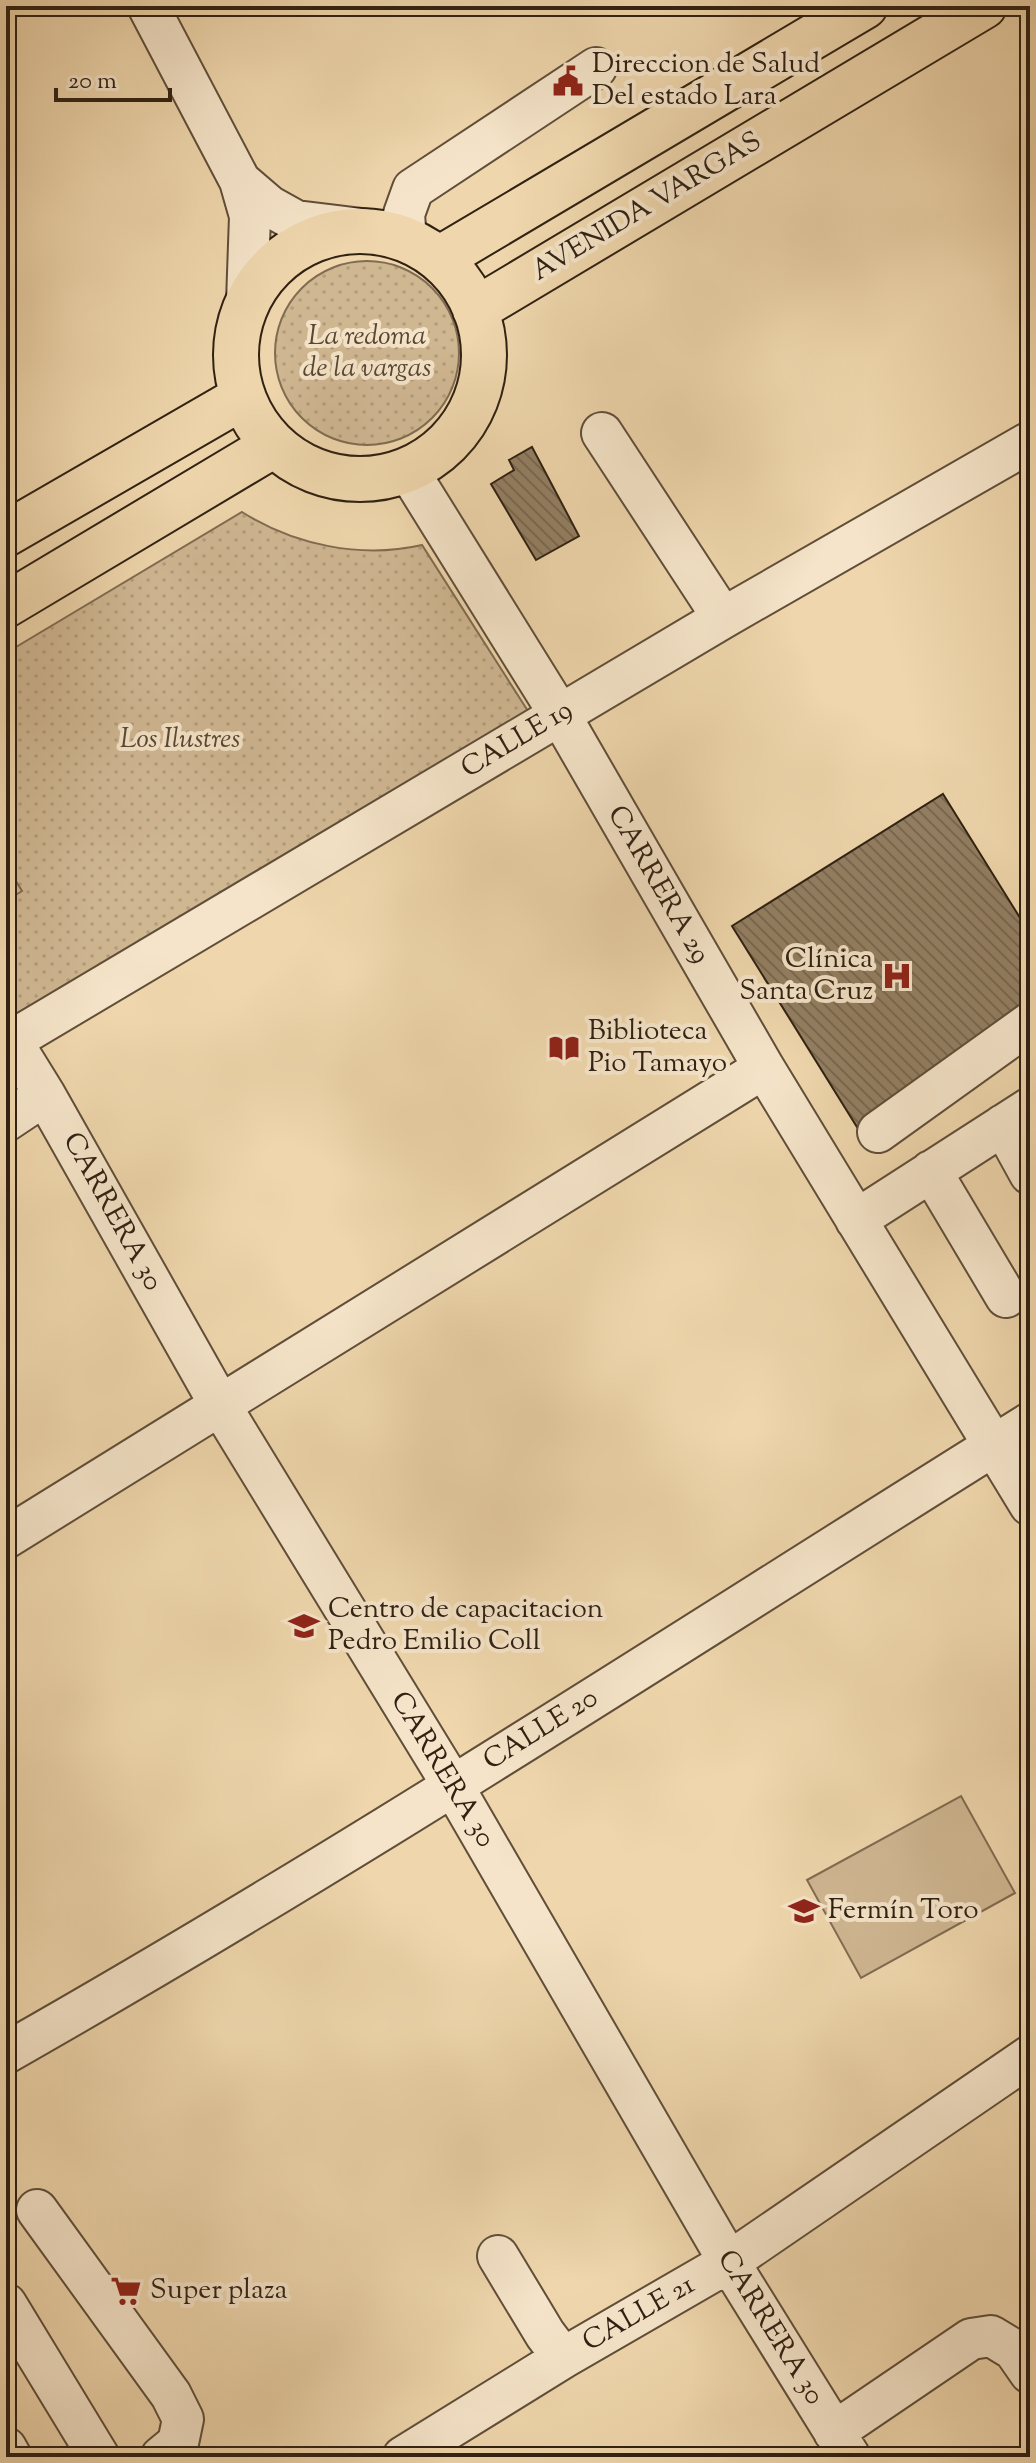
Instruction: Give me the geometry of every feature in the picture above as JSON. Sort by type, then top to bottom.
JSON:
[{"type":"main road","points":[[405,243],[865,6]]},
{"type":"main road","name":"AVENIDA VARGAS","points":[[475,310],[984,6]]},
{"type":"main road","points":[[333,233],[405,243],[460,282],[475,310],[484,352],[478,395],[458,432],[433,458],[409,472],[348,480],[308,469],[274,445],[255,423],[243,397],[235,365],[237,334],[247,302],[267,271],[297,247],[333,233]]},
{"type":"main road","points":[[6,534],[243,397]]},
{"type":"main road","points":[[6,605],[274,445]]},
{"type":"street","points":[[148,6],[240,181],[250,216],[247,302]]},
{"type":"street","points":[[240,181],[269,206],[296,221],[405,243],[404,214],[413,189],[596,68]]},
{"type":"street","points":[[602,433],[723,618]]},
{"type":"street","name":"CALLE 19","points":[[9,1042],[723,618],[1030,442]]},
{"type":"street","name":"CARRERA 29","points":[[409,472],[560,715],[764,1068],[1030,1505]]},
{"type":"street","points":[[878,1132],[1030,1023]]},
{"type":"street","name":"CARRERA 30","points":[[9,1042],[45,1095],[220,1405],[453,1786],[729,2262],[842,2444]]},
{"type":"street","points":[[6,1538],[764,1068]]},
{"type":"street","points":[[6,1121],[45,1095]]},
{"type":"street","points":[[856,1220],[1016,1116],[1030,1174]]},
{"type":"street","points":[[931,1171],[1006,1297]]},
{"type":"street","name":"CALLE 20","points":[[6,2053],[110,1994],[453,1786],[1030,1423]]},
{"type":"street","name":"CALLE 21","points":[[403,2457],[563,2358],[729,2262],[1030,2056]]},
{"type":"street","points":[[37,2210],[171,2395],[183,2419],[178,2443],[161,2457]]},
{"type":"street","points":[[498,2256],[563,2358]]},
{"type":"street","points":[[6,2304],[99,2457]]},
{"type":"street","points":[[842,2444],[880,2398],[971,2339],[991,2336],[1014,2350],[1030,2373]]},
{"type":"street","points":[[6,2448],[11,2457]]},
{"type":"green space","name":"La redoma de la vargas","points":[[367,261],[402,268],[432,288],[452,318],[459,353],[452,388],[432,418],[402,438],[367,445],[332,438],[302,418],[282,388],[275,353],[282,318],[302,288],[332,268]]},
{"type":"green space","name":"Los Ilustres","points":[[242,512],[283,533],[329,546],[375,550],[422,545],[533,719],[6,1037],[6,653]]},
{"type":"green space","points":[[6,865],[22,891],[6,901]]},
{"type":"green space","points":[[961,1796],[1015,1893],[861,1978],[807,1880]]},
{"type":"building","points":[[532,447],[579,536],[536,560],[491,484],[514,470],[509,460]]},
{"type":"building","name":"Clínica Santa Cruz","points":[[943,794],[1030,934],[1030,1019],[857,1127],[732,926]]},
{"type":"place","name":"Direccion de Salud Del estado Lara","points":[[568,81]]},
{"type":"place","name":"Clínica Santa Cruz","points":[[897,976]]},
{"type":"place","name":"Biblioteca Pio Tamayo","points":[[564,1048]]},
{"type":"place","name":"Centro de capacitacion Pedro Emilio Coll","points":[[304,1626]]},
{"type":"place","name":"Fermín Toro","points":[[804,1911]]},
{"type":"place","name":"Super plaza","points":[[126,2291]]}]
